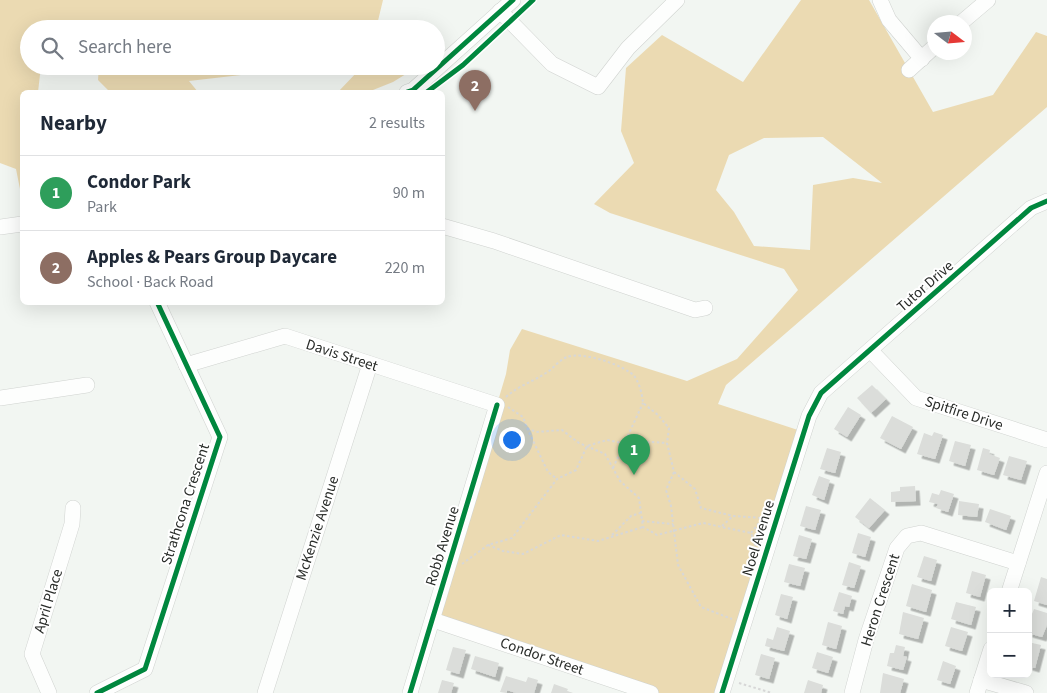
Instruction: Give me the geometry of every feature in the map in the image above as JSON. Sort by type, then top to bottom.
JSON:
[{"type":"street","points":[[445,61],[513,0]]},
{"type":"street","points":[[500,11],[552,64],[598,87],[628,48],[677,0]]},
{"type":"street","points":[[880,0],[889,20],[922,59]]},
{"type":"street","points":[[970,15],[988,0]]},
{"type":"street","points":[[908,70],[927,54]]},
{"type":"street","points":[[413,90],[430,75]]},
{"type":"street","name":"Tutor Drive","points":[[821,393],[1031,208],[1047,201]]},
{"type":"street","points":[[0,227],[20,224]]},
{"type":"street","points":[[445,227],[494,241],[695,310],[705,308]]},
{"type":"street","name":"Strathcona Crescent","points":[[97,693],[146,669],[220,437],[158,305]]},
{"type":"street","name":"Davis Street","points":[[186,365],[284,336],[497,405]]},
{"type":"street","name":"Spitfire Drive","points":[[870,350],[916,398],[1047,440]]},
{"type":"street","name":"McKenzie Avenue","points":[[265,693],[370,364]]},
{"type":"street","points":[[0,398],[87,385]]},
{"type":"street","name":"Noel Avenue","points":[[725,686],[766,554],[770,518],[809,416],[821,393]]},
{"type":"street","name":"Robb Avenue","points":[[410,693],[434,620],[497,405]]},
{"type":"street","points":[[1010,588],[1047,473]]},
{"type":"street","name":"April Place","points":[[48,693],[32,654],[72,524],[73,508]]},
{"type":"street","name":"Heron Crescent","points":[[852,693],[866,640],[897,548],[907,536],[921,533],[1018,563]]},
{"type":"street","name":"Condor Street","points":[[434,620],[652,693]]},
{"type":"street","points":[[987,661],[979,686],[1026,693]]},
{"type":"path","points":[[497,405],[515,389],[545,374],[568,356],[589,356],[622,368],[634,376],[641,390],[643,403],[613,468]]},
{"type":"path","points":[[643,403],[658,415],[669,428],[667,443],[674,472],[695,489],[701,508],[733,516],[770,518]]},
{"type":"path","points":[[497,405],[512,408],[523,416],[548,472],[556,479]]},
{"type":"path","points":[[527,428],[536,432],[562,430],[587,446],[605,454],[620,481],[639,498],[643,527],[657,536],[703,523],[751,533]]},
{"type":"path","points":[[448,569],[468,562],[488,545],[512,538],[556,479],[576,470],[587,446],[607,440],[623,443],[667,443]]},
{"type":"path","points":[[674,472],[666,490],[671,506],[678,565],[701,607],[744,624]]},
{"type":"path","points":[[610,537],[631,516],[640,513]]},
{"type":"path","points":[[722,526],[733,516]]},
{"type":"path","points":[[751,533],[770,518]]},
{"type":"path","points":[[642,521],[673,524]]},
{"type":"path","points":[[488,545],[503,551],[523,554],[561,535],[598,541],[643,527]]},
{"type":"path","points":[[751,533],[753,545],[766,554]]},
{"type":"path","points":[[725,686],[772,693]]},
{"type":"shaded area","points":[[0,0],[383,0],[378,20],[20,20],[20,75],[40,75],[38,90],[20,90],[20,189],[16,169],[0,163]]},
{"type":"shaded area","points":[[801,0],[869,0],[933,112],[993,95],[1036,32],[1047,36],[1047,107],[726,385],[718,404],[804,432],[722,693],[651,693],[433,620],[506,374],[510,350],[522,329],[687,381],[737,359],[798,290],[784,269],[610,213],[594,204],[634,163],[621,131],[626,68],[662,35],[743,82]],"holes":[[[823,137],[882,183],[853,178],[813,185],[810,250],[754,246],[734,212],[716,190],[729,155],[764,138]]]},
{"type":"shaded area","points":[[98,75],[241,75],[189,81],[196,90],[108,90],[98,80]]},
{"type":"shaded area","points":[[354,75],[404,75],[373,90],[340,90]]},
{"type":"building","points":[[872,385],[886,399],[871,413],[857,398]]},
{"type":"building","points":[[848,407],[861,415],[847,437],[834,429]]},
{"type":"building","points":[[892,416],[913,427],[901,449],[880,438]]},
{"type":"building","points":[[934,432],[943,435],[935,459],[917,454],[924,433],[932,436]]},
{"type":"building","points":[[955,441],[971,445],[965,466],[949,461]]},
{"type":"building","points":[[827,448],[841,452],[835,473],[820,469]]},
{"type":"building","points":[[983,448],[990,450],[989,454],[1000,458],[994,475],[977,470]]},
{"type":"building","points":[[1009,456],[1027,461],[1021,480],[1003,475]]},
{"type":"building","points":[[819,476],[830,480],[824,500],[812,495]]},
{"type":"building","points":[[915,486],[916,501],[891,502],[891,492],[900,491],[900,487]]},
{"type":"building","points":[[941,490],[954,494],[948,512],[936,508],[938,504],[929,502],[932,493],[939,495]]},
{"type":"building","points":[[870,498],[885,510],[869,528],[855,517]]},
{"type":"building","points":[[959,501],[979,504],[977,517],[958,515]]},
{"type":"building","points":[[806,506],[821,510],[815,530],[800,526]]},
{"type":"building","points":[[990,509],[1011,516],[1006,530],[985,522]]},
{"type":"building","points":[[858,533],[871,537],[865,557],[852,553]]},
{"type":"building","points":[[799,535],[812,539],[806,559],[793,556]]},
{"type":"building","points":[[924,556],[937,560],[931,581],[917,577]]},
{"type":"building","points":[[849,562],[861,566],[854,588],[842,585]]},
{"type":"building","points":[[789,564],[805,568],[800,586],[784,582]]},
{"type":"building","points":[[972,571],[986,575],[980,597],[966,593]]},
{"type":"building","points":[[1041,577],[1047,579],[1047,605],[1034,601]]},
{"type":"building","points":[[912,584],[932,590],[926,612],[906,606]]},
{"type":"building","points":[[839,592],[852,596],[849,607],[845,606],[843,614],[833,611]]},
{"type":"building","points":[[781,594],[793,597],[787,619],[775,615]]},
{"type":"building","points":[[956,602],[976,607],[971,625],[951,619]]},
{"type":"building","points":[[1034,609],[1047,613],[1047,625],[1042,637],[1032,634],[1032,614]]},
{"type":"building","points":[[903,612],[924,618],[918,639],[899,634]]},
{"type":"building","points":[[828,622],[842,626],[836,649],[822,645]]},
{"type":"building","points":[[777,627],[790,631],[784,651],[765,646],[767,638],[773,640]]},
{"type":"building","points":[[951,627],[968,632],[962,651],[945,646]]},
{"type":"building","points":[[1032,643],[1041,645],[1035,668],[1032,667]]},
{"type":"building","points":[[896,645],[905,647],[903,656],[907,657],[903,670],[887,666],[890,653],[894,653]]},
{"type":"building","points":[[453,647],[466,650],[459,674],[446,670]]},
{"type":"building","points":[[817,652],[833,657],[828,673],[812,668]]},
{"type":"building","points":[[761,654],[775,658],[769,679],[755,675]]},
{"type":"building","points":[[475,656],[499,663],[495,677],[471,669]]},
{"type":"building","points":[[943,661],[956,666],[950,684],[937,680]]},
{"type":"building","points":[[883,673],[904,679],[900,693],[880,693]]},
{"type":"building","points":[[506,676],[526,682],[528,677],[538,680],[534,693],[516,693],[507,690],[506,693],[500,692]]},
{"type":"building","points":[[442,680],[454,683],[451,693],[438,693]]},
{"type":"building","points":[[808,680],[823,685],[821,693],[804,693]]},
{"type":"building","points":[[554,684],[568,689],[567,691],[573,693],[551,693]]},
{"type":"cycle path","points":[[445,61],[513,0]]},
{"type":"cycle path","points":[[430,90],[463,65],[533,0]]},
{"type":"cycle path","points":[[413,90],[430,75]]},
{"type":"cycle path","points":[[722,693],[809,416],[821,393],[1031,208],[1047,201]]},
{"type":"cycle path","points":[[97,693],[145,669],[220,437],[158,305]]},
{"type":"cycle path","points":[[410,693],[497,405]]},
{"type":"place","name":"Apples & Pears Group Daycare","points":[[475,111]]},
{"type":"place","name":"Condor Park","points":[[634,475]]}]
